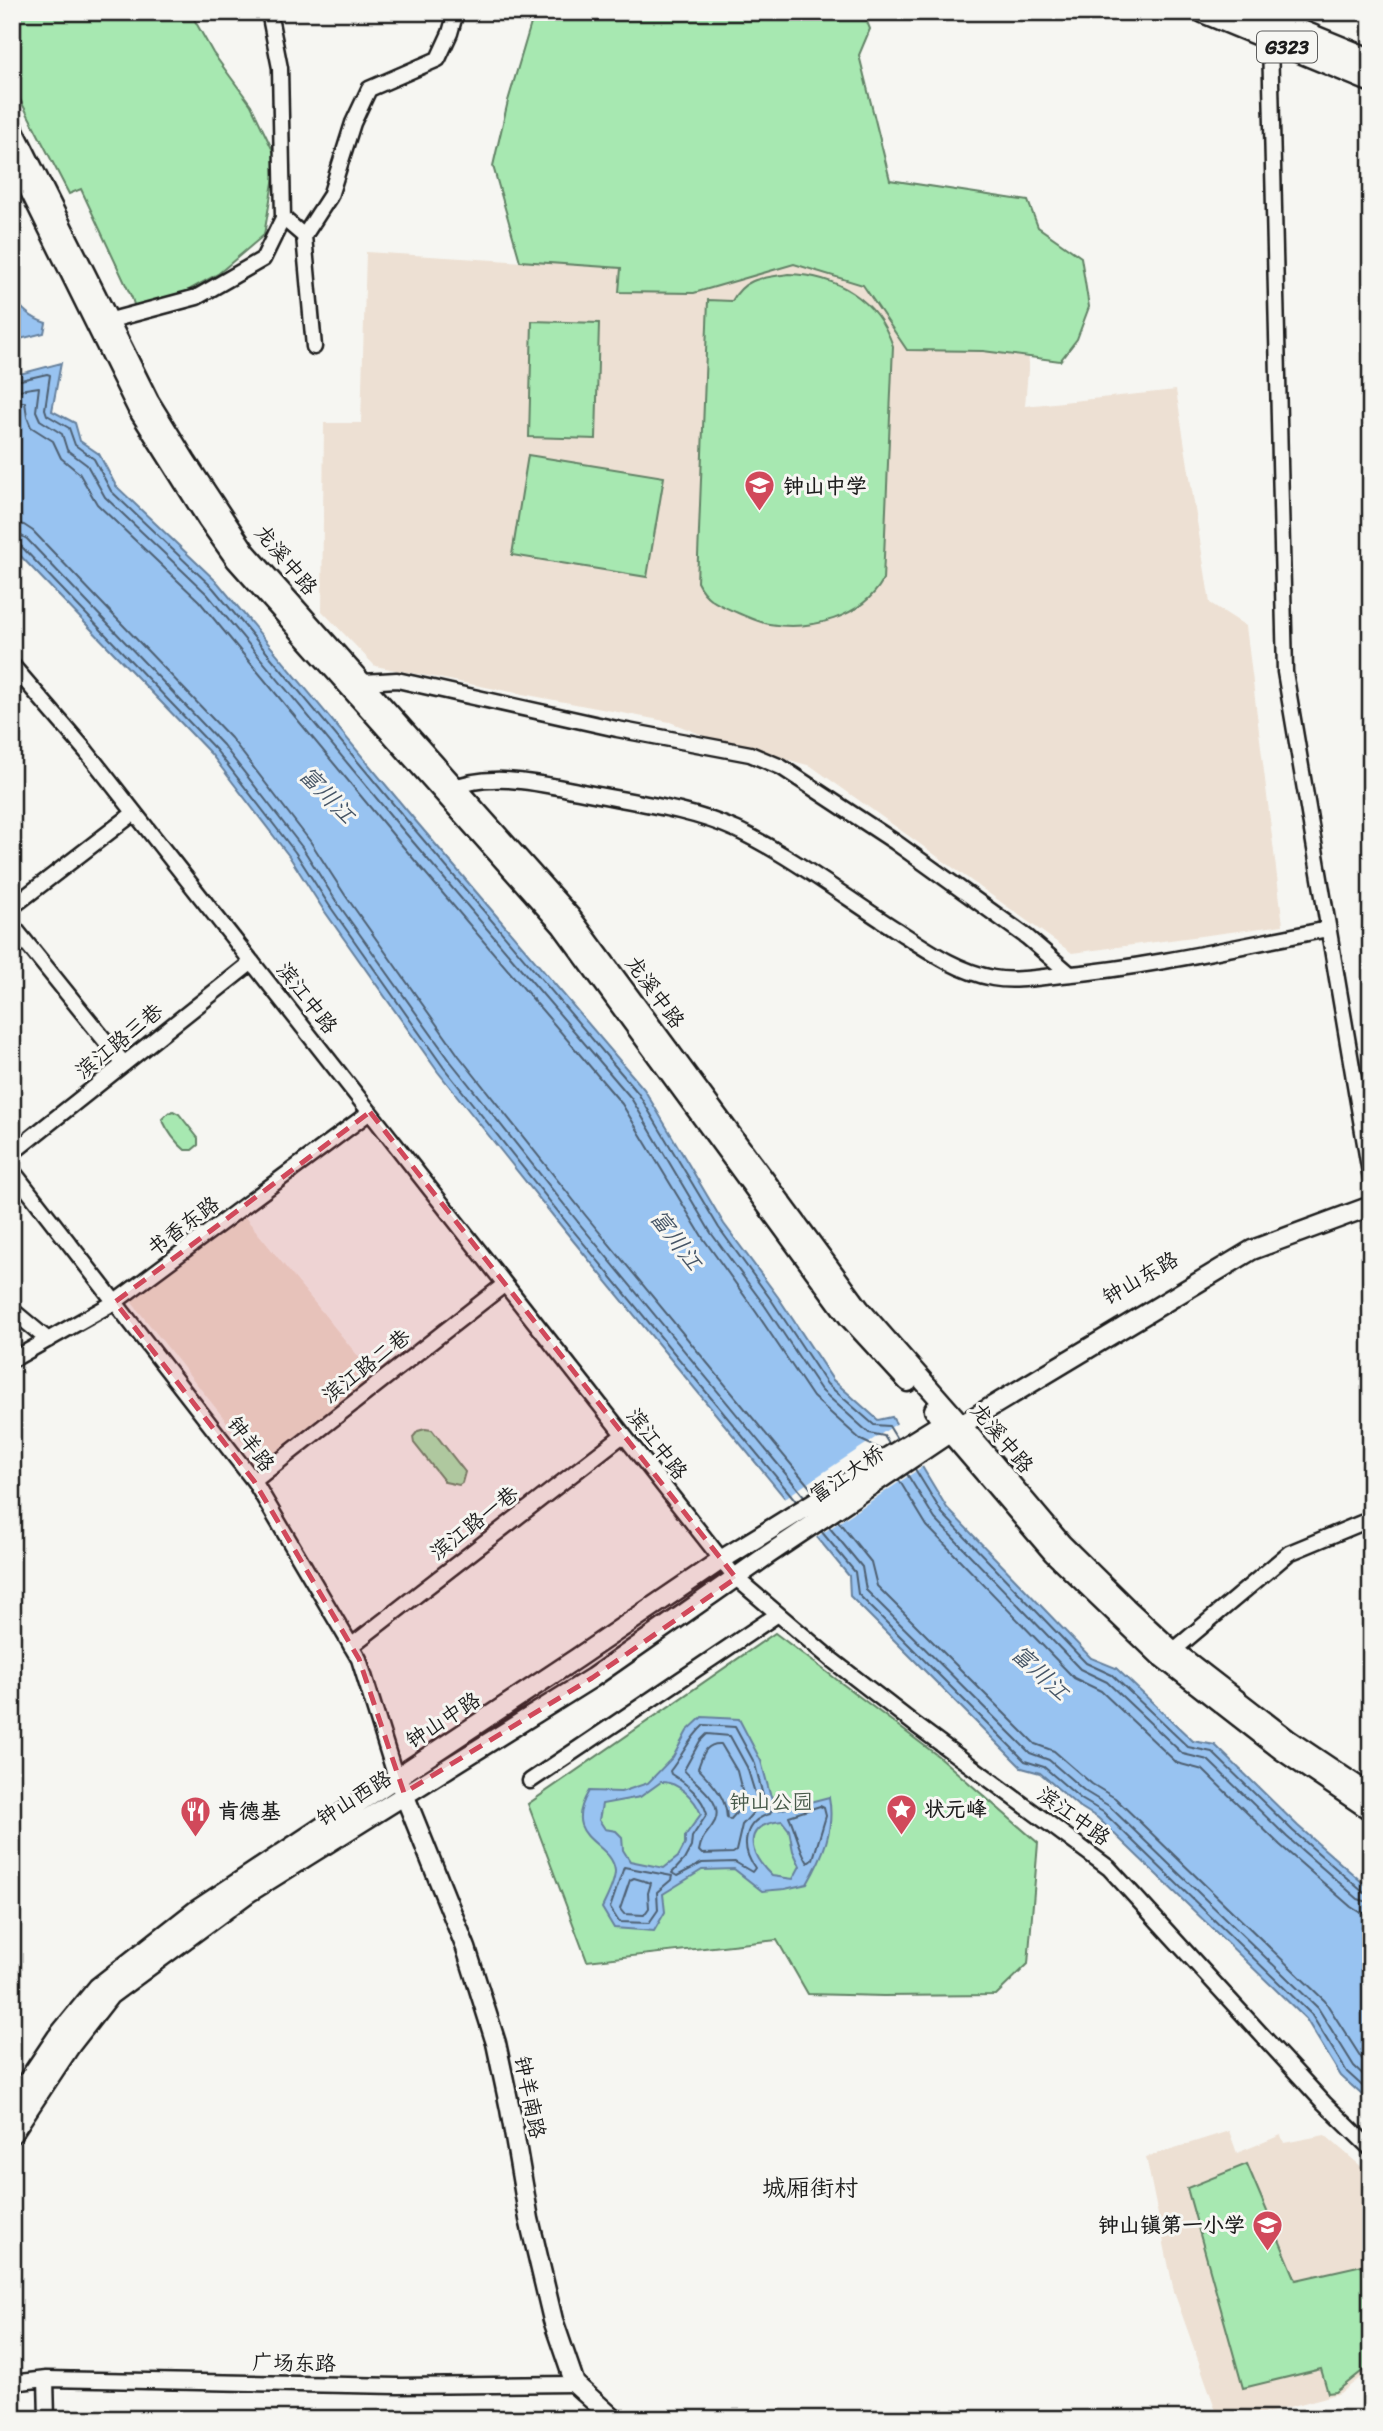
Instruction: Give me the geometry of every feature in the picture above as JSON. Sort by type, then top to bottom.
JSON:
[{"type":"highway","name":"G323","points":[[1204,12],[1371,81]]},
{"type":"highway","name":"G323","points":[[1259,13],[1371,60]]},
{"type":"main road","name":"龙溪中路","points":[[12,126],[102,322],[137,408],[236,560],[571,916],[860,1309],[1053,1553],[1281,1750],[1371,1811]]},
{"type":"main road","name":"龙溪中路","points":[[12,155],[102,322],[239,542],[363,682],[449,789]]},
{"type":"main road","name":"钟山东路","points":[[952,1424],[1170,1287],[1247,1244],[1371,1197]]},
{"type":"main road","name":"钟山东路","points":[[952,1424],[1252,1250],[1371,1206]]},
{"type":"main road","name":"富江大桥","points":[[763,1533],[952,1424]]},
{"type":"main road","name":"富江大桥","points":[[769,1554],[952,1424]]},
{"type":"main road","name":"钟山中路","points":[[12,2104],[57,2037],[98,1987],[195,1911],[400,1786],[577,1658],[763,1533]]},
{"type":"main road","name":"钟山西路","points":[[12,2134],[71,2045],[110,1995],[400,1786],[592,1678],[769,1554]]},
{"type":"main road","name":"龙溪中路","points":[[1167,1653],[1371,1795]]},
{"type":"main road","name":"钟羊南路","points":[[400,1786],[466,1948],[496,2043],[529,2219],[553,2320],[575,2384],[614,2419]]},
{"type":"street","points":[[102,322],[197,297],[263,259],[283,218],[280,68],[269,12]]},
{"type":"street","points":[[314,347],[304,236],[330,196],[353,123],[369,89],[438,59],[456,12]]},
{"type":"street","points":[[1259,13],[1270,40],[1285,673],[1371,1179]]},
{"type":"street","points":[[283,218],[304,236]]},
{"type":"street","name":"滨江中路","points":[[12,665],[86,751],[736,1578],[832,1660],[1109,1868],[1324,2103],[1371,2149]]},
{"type":"street","points":[[363,682],[397,680],[617,729],[750,754],[781,767],[895,842],[1027,937],[1070,975]]},
{"type":"street","points":[[449,789],[485,780],[510,780],[696,815],[738,831],[776,852],[932,953],[967,971],[996,979],[1099,972],[1328,929]]},
{"type":"street","points":[[12,907],[134,813]]},
{"type":"street","points":[[12,925],[124,1064]]},
{"type":"street","name":"滨江路三巷","points":[[12,1153],[252,962]]},
{"type":"street","name":"书香东路","points":[[12,1360],[115,1302],[370,1112]]},
{"type":"street","name":"钟羊路","points":[[12,1170],[254,1480],[359,1659],[400,1786]]},
{"type":"street","name":"滨江路二巷","points":[[254,1480],[505,1284]]},
{"type":"street","points":[[12,1310],[48,1340]]},
{"type":"street","name":"滨江路一巷","points":[[351,1646],[623,1434]]},
{"type":"street","points":[[1167,1653],[1289,1553],[1371,1520]]},
{"type":"street","points":[[530,1781],[778,1614]]},
{"type":"street","points":[[46,2379],[47,2419]]},
{"type":"street","name":"广场东路","points":[[12,2383],[46,2379],[398,2386],[575,2384]]},
{"type":"highlighted area","points":[[370,1112],[736,1578],[592,1678],[404,1793],[359,1659],[254,1481],[115,1302]]},
{"type":"shaded area","name":"钟山中学","points":[[366,252],[621,268],[619,292],[694,293],[794,264],[863,285],[907,350],[983,351],[1029,358],[1025,406],[1176,390],[1210,603],[1246,626],[1283,925],[1072,953],[811,766],[712,739],[670,722],[375,666],[322,611],[324,423],[361,423]]},
{"type":"shaded area","points":[[244,1216],[375,1377],[262,1466],[129,1299]]},
{"type":"shaded area","name":"钟山镇第一小学","points":[[1229,2131],[1237,2153],[1281,2135],[1284,2143],[1325,2135],[1371,2175],[1371,2369],[1341,2393],[1244,2419],[1219,2419],[1174,2292],[1146,2157]]},
{"type":"green space","points":[[12,12],[190,12],[213,53],[251,105],[277,159],[264,235],[218,274],[138,318],[132,298],[81,189],[69,194],[12,84]]},
{"type":"green space","points":[[543,12],[863,12],[870,29],[859,55],[890,180],[1028,201],[1038,227],[1081,257],[1089,307],[1077,339],[1060,361],[983,351],[907,350],[863,285],[794,264],[694,293],[619,292],[621,268],[520,261],[493,166],[508,101],[532,20]]},
{"type":"green space","points":[[788,274],[822,279],[852,293],[877,315],[893,346],[883,580],[874,593],[849,612],[818,623],[785,626],[761,622],[719,605],[705,594],[697,582],[708,300],[732,301],[749,283]]},
{"type":"green space","points":[[532,321],[599,323],[596,439],[529,437]]},
{"type":"green space","points":[[528,455],[664,477],[647,577],[512,555]]},
{"type":"green space","points":[[173,1111],[179,1114],[198,1138],[198,1145],[192,1150],[181,1147],[164,1124],[162,1119]]},
{"type":"green space","points":[[432,1430],[465,1472],[459,1485],[445,1482],[414,1443],[413,1437],[418,1431]]},
{"type":"green space","name":"钟山公园","points":[[775,1633],[938,1756],[1038,1843],[1028,1964],[996,1995],[808,1994],[777,1940],[587,1961],[528,1804]]},
{"type":"green space","points":[[1247,2164],[1296,2280],[1367,2264],[1367,2239],[1371,2237],[1371,2364],[1336,2392],[1328,2393],[1321,2369],[1243,2388],[1187,2188]]},
{"type":"water","points":[[12,296],[27,312],[46,323],[44,333],[12,341]]},
{"type":"water","name":"富川江","points":[[61,363],[52,411],[75,423],[80,441],[99,454],[116,486],[218,583],[644,1089],[724,1224],[778,1297],[833,1380],[878,1420],[892,1417],[947,1508],[1091,1658],[1116,1668],[1193,1741],[1215,1745],[1298,1826],[1371,1890],[1371,2103],[1341,2076],[1306,2019],[1098,1818],[1077,1805],[1040,1773],[1022,1768],[850,1596],[849,1576],[438,1072],[323,909],[289,856],[211,754],[12,547],[12,376]]},
{"type":"water","points":[[702,1717],[739,1719],[761,1761],[770,1794],[779,1810],[829,1797],[829,1831],[823,1853],[807,1884],[785,1889],[762,1891],[734,1869],[702,1870],[663,1894],[665,1912],[654,1931],[614,1928],[602,1908],[615,1871],[605,1852],[583,1830],[581,1808],[589,1791],[621,1792],[648,1783],[673,1757],[687,1731]],"holes":[[[661,1782],[680,1788],[695,1803],[701,1814],[685,1836],[685,1844],[678,1857],[664,1868],[630,1861],[623,1850],[622,1837],[616,1831],[605,1829],[599,1820],[602,1804],[640,1797]],[[782,1821],[789,1830],[793,1851],[800,1866],[793,1879],[772,1876],[754,1850],[754,1834],[759,1828]]]},
{"type":"pier","points":[[899,1422],[925,1465],[814,1539],[782,1500]]},
{"type":"place","name":"钟山中学","points":[[760,513]]},
{"type":"place","name":"状元峰","points":[[901,1836]]},
{"type":"place","name":"肯德基","points":[[195,1838]]},
{"type":"place","name":"钟山镇第一小学","points":[[1268,2252]]},
{"type":"district","name":"城厢街村","points":[[810,2188]]}]
